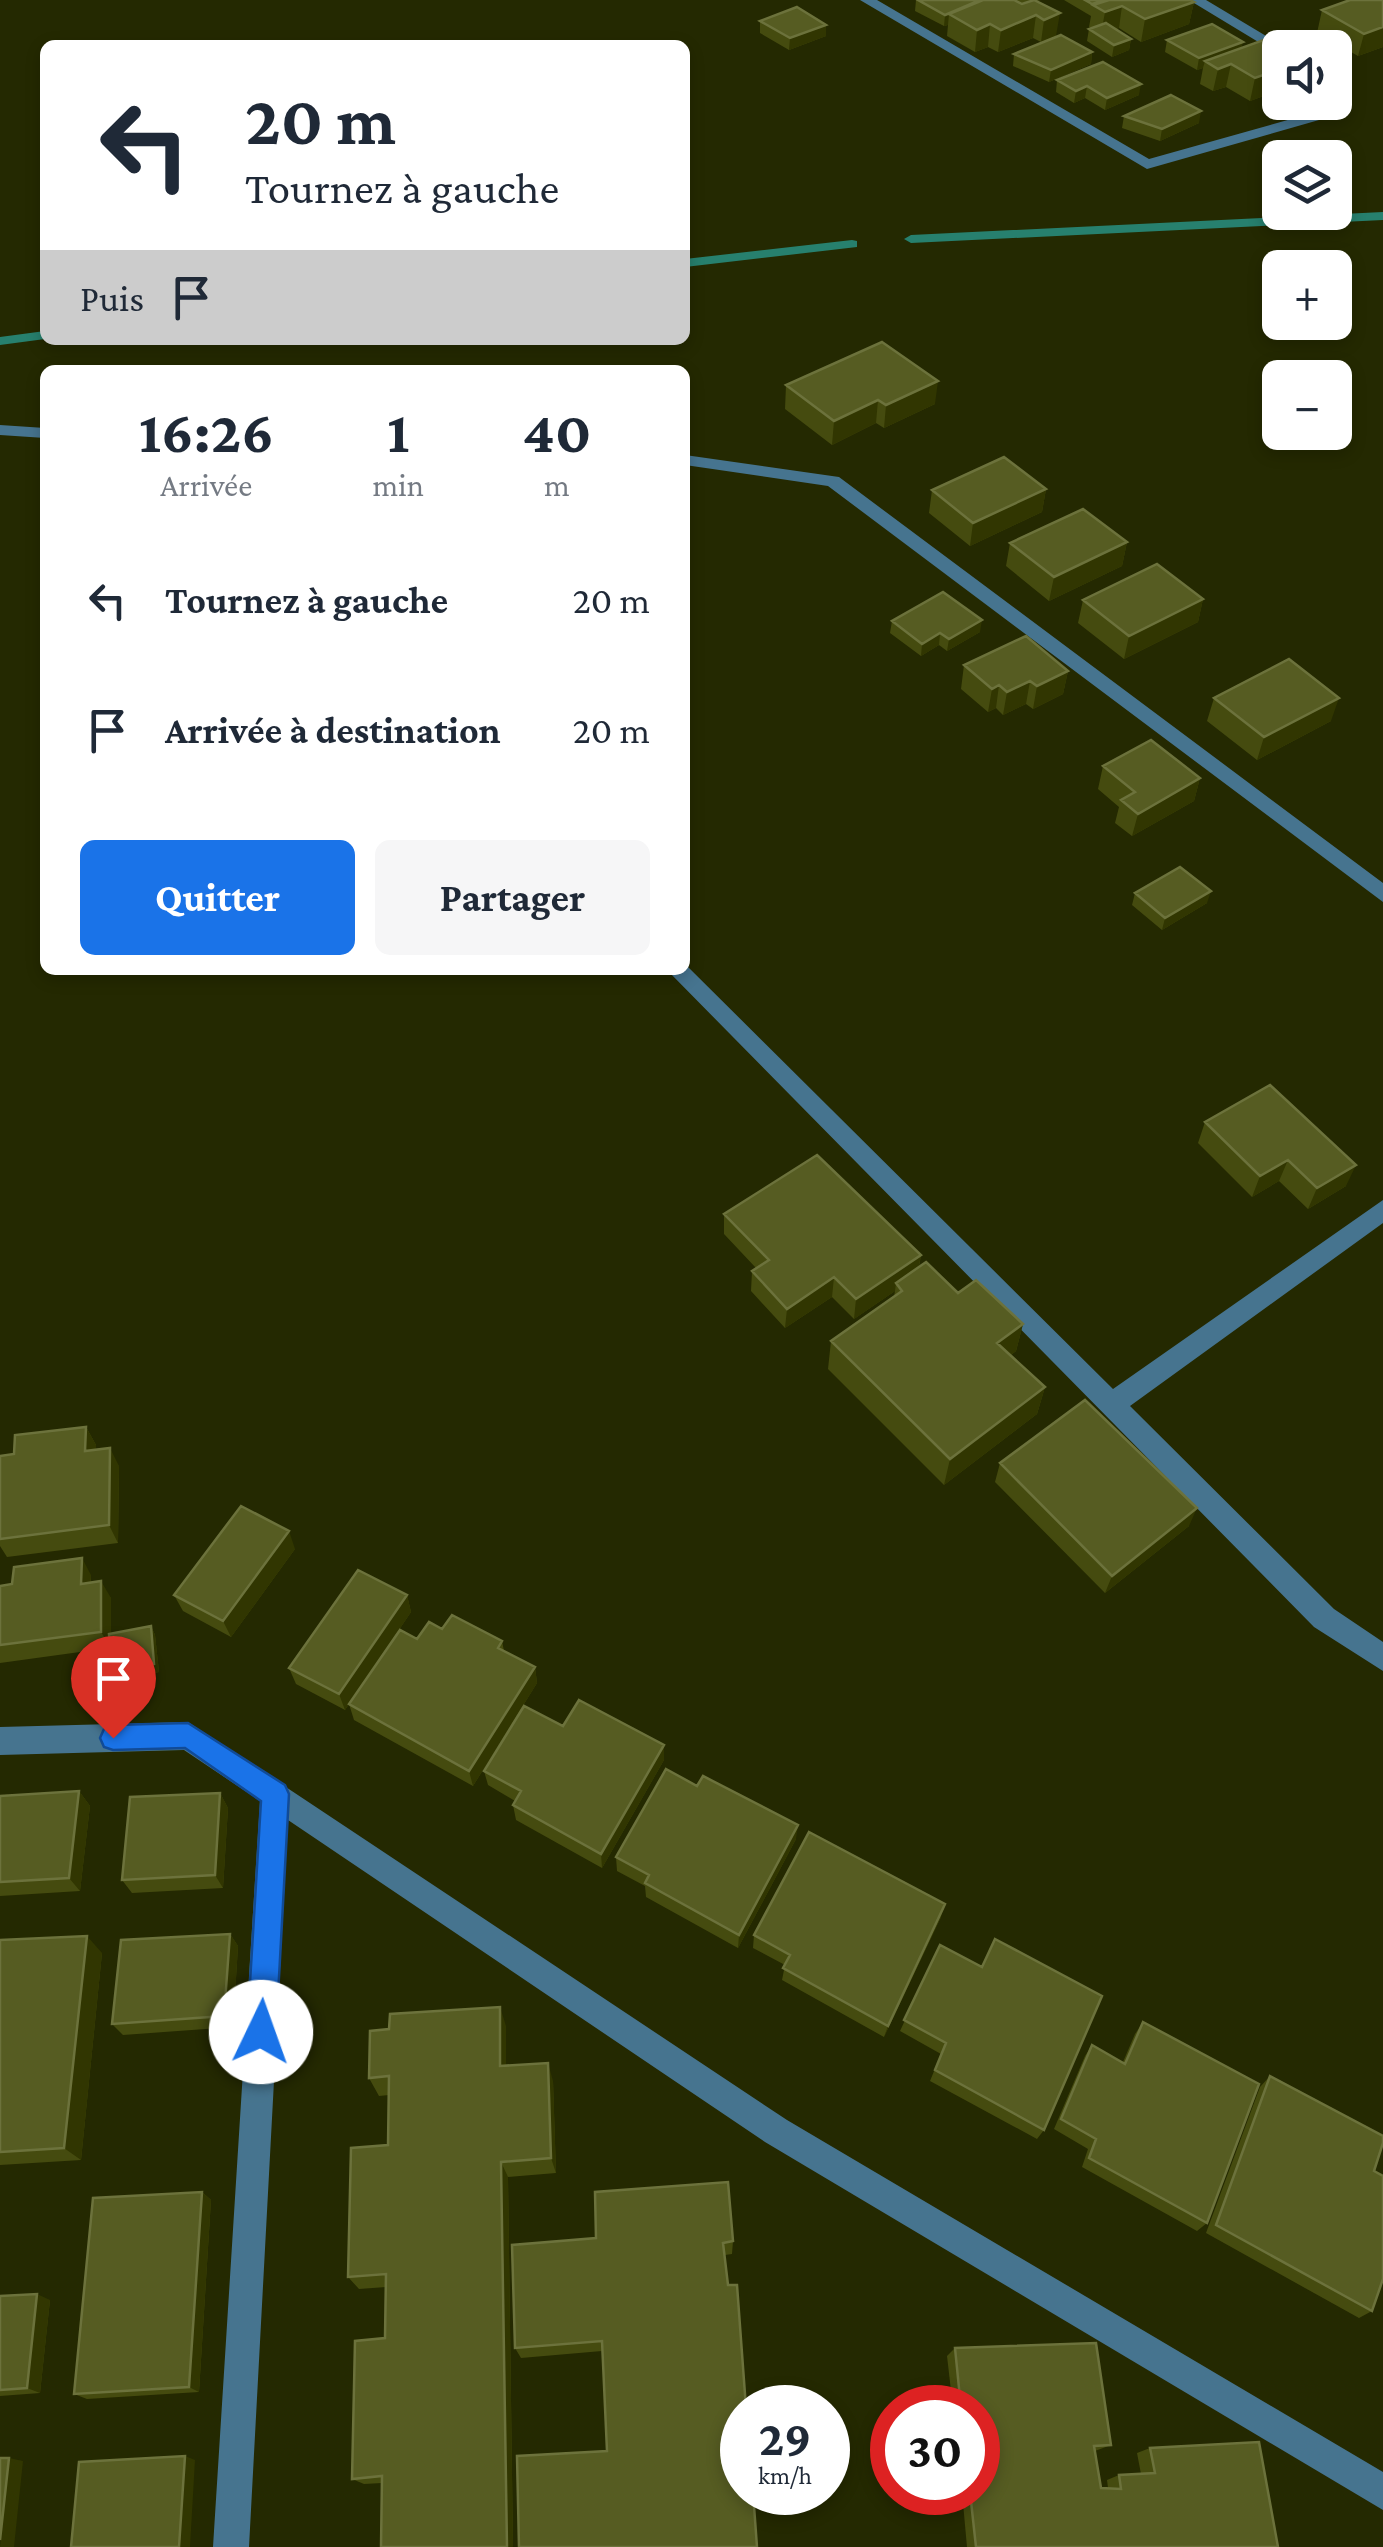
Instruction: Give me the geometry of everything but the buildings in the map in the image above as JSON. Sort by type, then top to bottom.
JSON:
[{"type":"street","points":[[867,0],[1146,164],[1304,120]]},
{"type":"street","points":[[1196,0],[1262,38]]},
{"type":"street","points":[[0,430],[40,433]]},
{"type":"street","points":[[690,461],[833,481],[1383,894]]},
{"type":"street","points":[[683,975],[1324,1618],[1383,1658]]},
{"type":"street","points":[[1111,1405],[1383,1210]]},
{"type":"street","points":[[0,1741],[188,1736],[776,2131],[1383,2492]]},
{"type":"street","points":[[231,2547],[275,1794]]},
{"type":"waterway","points":[[911,239],[1383,216]]},
{"type":"waterway","points":[[690,262],[852,244]]},
{"type":"waterway","points":[[0,341],[40,336]]},
{"type":"route","points":[[113,1738],[188,1736],[275,1794],[261,2032]]}]
